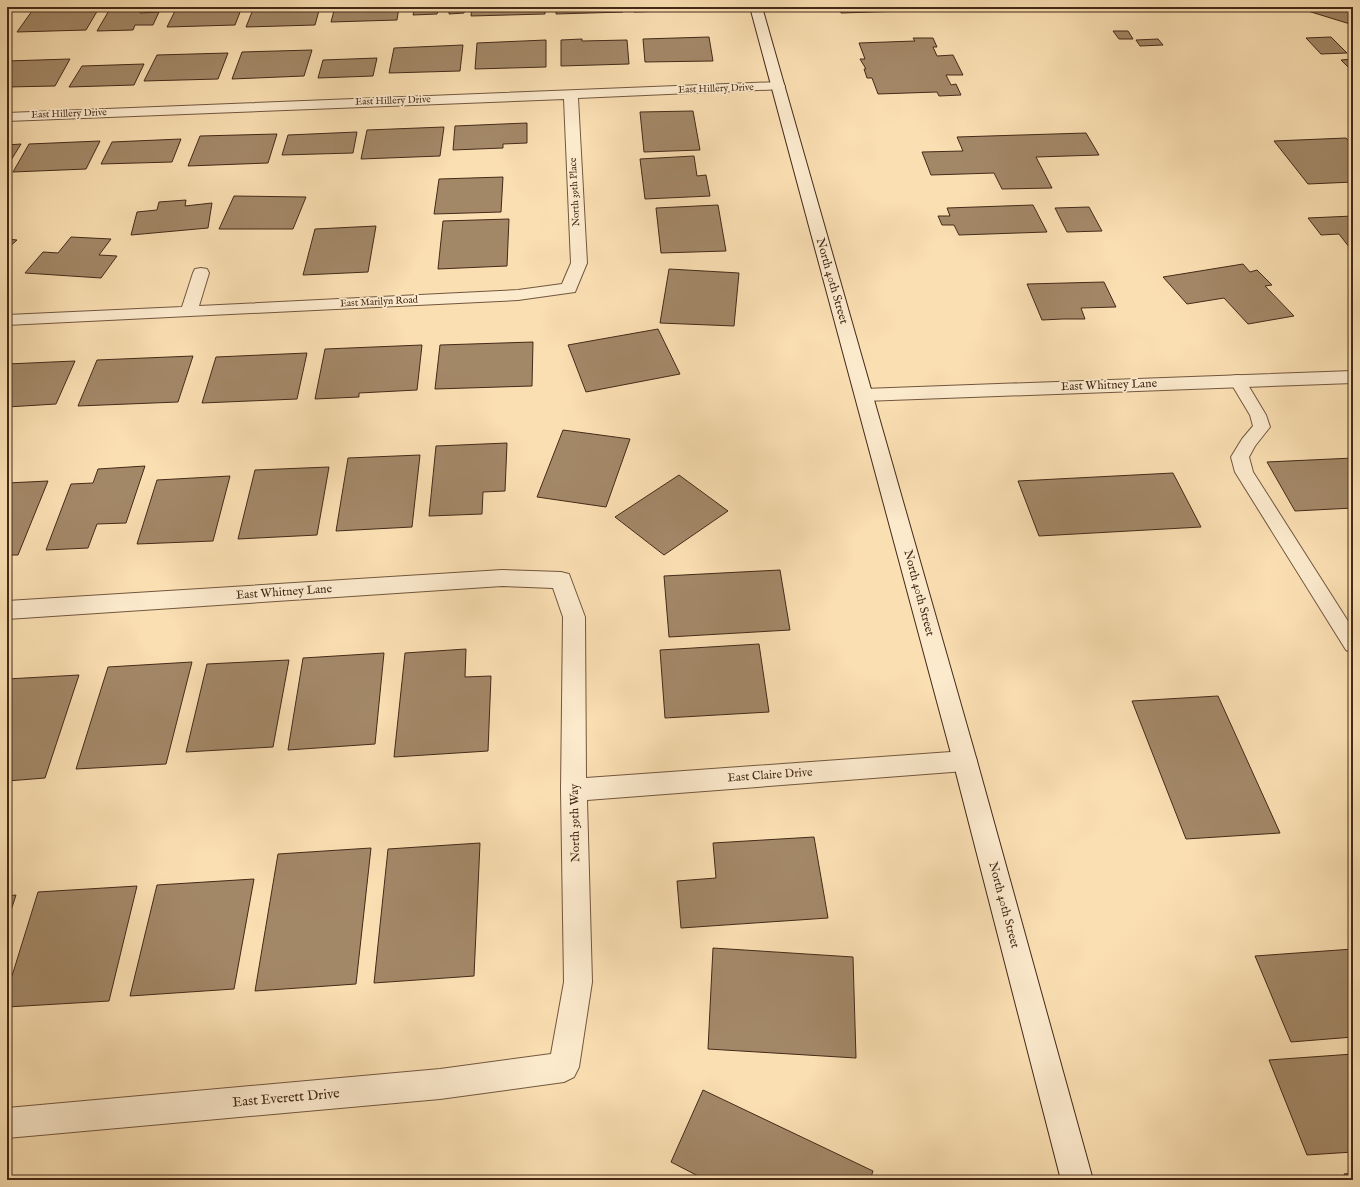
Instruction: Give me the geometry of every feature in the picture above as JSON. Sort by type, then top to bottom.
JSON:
[{"type":"street","name":"North 40th Street","points":[[756,7],[965,761],[1077,1180]]},
{"type":"street","name":"East Hillery Drive","points":[[7,117],[778,86]]},
{"type":"street","name":"North 39th Place","points":[[569,288],[579,264],[571,94]]},
{"type":"street","points":[[189,311],[201,273]]},
{"type":"street","name":"East Marilyn Road","points":[[7,320],[518,295],[569,288]]},
{"type":"street","name":"East Whitney Lane","points":[[864,395],[1237,380],[1353,377]]},
{"type":"street","name":"East Whitney Lane","points":[[7,610],[502,578],[560,580]]},
{"type":"street","name":"North 39th Way","points":[[560,580],[574,617],[574,790],[578,982],[564,1067]]},
{"type":"street","name":"East Claire Drive","points":[[574,790],[965,761]]},
{"type":"street","name":"East Everett Drive","points":[[7,1123],[440,1084],[564,1067]]},
{"type":"lane","points":[[1237,380],[1258,415],[1262,427],[1248,444],[1240,457],[1244,472],[1353,645]]},
{"type":"building","points":[[111,7],[143,7],[140,13],[159,12],[153,25],[135,25],[133,30],[97,31]]},
{"type":"building","points":[[177,7],[242,7],[235,25],[167,27]]},
{"type":"building","points":[[254,7],[320,7],[315,25],[246,27]]},
{"type":"building","points":[[335,7],[399,7],[397,20],[331,22]]},
{"type":"building","points":[[408,7],[465,7],[464,13],[449,14],[449,10],[438,11],[437,14],[413,15],[414,11],[407,11]]},
{"type":"building","points":[[472,7],[545,7],[545,14],[471,16]]},
{"type":"building","points":[[556,7],[622,7],[623,12],[556,14]]},
{"type":"building","points":[[634,7],[699,7],[699,10],[634,12]]},
{"type":"building","points":[[839,7],[901,7],[903,11],[841,13]]},
{"type":"building","points":[[1295,7],[1348,7],[1353,9],[1353,22],[1350,24]]},
{"type":"building","points":[[99,8],[86,30],[17,32],[32,11]]},
{"type":"building","points":[[1113,31],[1128,31],[1133,39],[1119,39]]},
{"type":"building","points":[[709,37],[713,61],[645,62],[643,39]]},
{"type":"building","points":[[1331,37],[1347,53],[1321,54],[1306,38]]},
{"type":"building","points":[[913,38],[933,38],[937,47],[933,47],[937,56],[953,55],[963,75],[946,75],[951,85],[956,84],[961,95],[939,96],[937,92],[878,94],[872,78],[867,78],[864,69],[866,69],[860,59],[865,59],[859,43],[915,41]]},
{"type":"building","points":[[582,39],[582,41],[627,40],[629,64],[561,66],[561,40]]},
{"type":"building","points":[[1158,39],[1163,45],[1140,46],[1136,40]]},
{"type":"building","points":[[546,40],[546,67],[475,69],[477,43]]},
{"type":"building","points":[[463,45],[460,71],[389,73],[394,48]]},
{"type":"building","points":[[312,50],[304,76],[232,79],[242,52]]},
{"type":"building","points":[[228,53],[218,79],[144,81],[157,55]]},
{"type":"building","points":[[377,58],[373,76],[318,78],[323,60]]},
{"type":"building","points":[[70,59],[55,86],[7,87],[7,61]]},
{"type":"building","points":[[1353,59],[1353,72],[1341,60]]},
{"type":"building","points":[[144,64],[134,85],[69,87],[82,66]]},
{"type":"building","points":[[693,111],[700,150],[644,152],[640,112]]},
{"type":"building","points":[[527,123],[527,143],[503,144],[503,148],[453,150],[455,126]]},
{"type":"building","points":[[444,127],[440,156],[361,159],[367,130]]},
{"type":"building","points":[[357,132],[353,153],[282,155],[288,135]]},
{"type":"building","points":[[1086,133],[1099,155],[1036,157],[1052,188],[1002,189],[994,173],[931,175],[922,152],[963,151],[957,137]]},
{"type":"building","points":[[277,134],[268,163],[188,166],[200,136]]},
{"type":"building","points":[[1346,138],[1353,146],[1353,182],[1308,184],[1274,141]]},
{"type":"building","points":[[181,139],[172,162],[101,164],[112,142]]},
{"type":"building","points":[[100,141],[86,169],[13,172],[29,144]]},
{"type":"building","points":[[21,144],[8,165],[7,165],[7,145]]},
{"type":"building","points":[[694,156],[697,176],[706,175],[710,196],[645,199],[640,159]]},
{"type":"building","points":[[503,177],[501,212],[434,214],[439,179]]},
{"type":"building","points":[[234,196],[306,197],[293,229],[219,229]]},
{"type":"building","points":[[186,200],[185,206],[212,203],[208,228],[131,235],[137,212],[157,210],[159,202]]},
{"type":"building","points":[[718,205],[726,251],[661,253],[656,208]]},
{"type":"building","points":[[1033,205],[1047,232],[959,235],[954,225],[942,225],[938,216],[950,216],[947,208]]},
{"type":"building","points":[[1089,207],[1102,231],[1067,232],[1055,208]]},
{"type":"building","points":[[1353,216],[1353,252],[1339,234],[1321,235],[1308,218]]},
{"type":"building","points":[[509,219],[507,266],[438,269],[443,221]]},
{"type":"building","points":[[376,226],[368,272],[303,275],[315,229]]},
{"type":"building","points":[[71,237],[111,239],[99,255],[117,256],[101,278],[25,273],[43,252],[58,253]]},
{"type":"building","points":[[7,239],[17,240],[7,249]]},
{"type":"building","points":[[1243,264],[1250,272],[1257,270],[1272,285],[1265,286],[1294,316],[1248,324],[1224,298],[1187,304],[1163,277]]},
{"type":"building","points":[[669,269],[739,273],[734,326],[660,323]]},
{"type":"building","points":[[1104,282],[1116,307],[1081,308],[1085,319],[1042,320],[1027,284]]},
{"type":"building","points":[[658,329],[680,374],[586,392],[568,345]]},
{"type":"building","points":[[533,342],[532,386],[435,389],[440,345]]},
{"type":"building","points":[[422,345],[417,390],[359,393],[359,397],[315,399],[325,349]]},
{"type":"building","points":[[307,353],[297,399],[202,403],[216,357]]},
{"type":"building","points":[[193,356],[178,402],[78,406],[97,360]]},
{"type":"building","points":[[75,361],[56,404],[7,407],[7,364]]},
{"type":"building","points":[[563,430],[630,439],[606,507],[537,497]]},
{"type":"building","points":[[507,443],[505,491],[483,492],[482,514],[429,516],[436,446]]},
{"type":"building","points":[[420,455],[412,527],[336,531],[348,458]]},
{"type":"building","points":[[1353,458],[1353,508],[1295,511],[1267,462]]},
{"type":"building","points":[[145,466],[126,523],[97,524],[88,548],[46,550],[71,484],[93,483],[98,469]]},
{"type":"building","points":[[329,467],[317,535],[238,539],[255,470]]},
{"type":"building","points":[[1173,473],[1201,527],[1039,536],[1018,481]]},
{"type":"building","points":[[679,475],[728,511],[664,555],[615,517]]},
{"type":"building","points":[[230,476],[213,541],[137,544],[157,480]]},
{"type":"building","points":[[48,481],[18,555],[7,555],[7,483]]},
{"type":"building","points":[[780,570],[790,630],[669,637],[664,576]]},
{"type":"building","points":[[759,644],[769,712],[665,718],[660,650]]},
{"type":"building","points":[[466,649],[465,677],[491,676],[488,751],[394,757],[405,653]]},
{"type":"building","points":[[384,653],[375,744],[288,750],[303,658]]},
{"type":"building","points":[[289,660],[273,747],[186,752],[207,664]]},
{"type":"building","points":[[192,662],[166,764],[76,769],[108,667]]},
{"type":"building","points":[[79,675],[45,778],[7,781],[7,679]]},
{"type":"building","points":[[1218,696],[1280,833],[1186,839],[1132,701]]},
{"type":"building","points":[[814,837],[828,918],[681,928],[677,881],[716,878],[713,843]]},
{"type":"building","points":[[480,843],[474,976],[374,983],[388,849]]},
{"type":"building","points":[[371,848],[356,984],[255,991],[278,854]]},
{"type":"building","points":[[254,879],[234,989],[130,996],[157,885]]},
{"type":"building","points":[[137,886],[109,1001],[7,1007],[7,992],[38,892]]},
{"type":"building","points":[[16,895],[7,923],[7,896]]},
{"type":"building","points":[[713,948],[853,957],[856,1058],[708,1049]]},
{"type":"building","points":[[1353,949],[1353,1037],[1291,1042],[1255,956]]},
{"type":"building","points":[[1353,1054],[1353,1152],[1307,1155],[1269,1060]]},
{"type":"building","points":[[703,1090],[873,1171],[870,1180],[701,1180],[702,1178],[671,1162]]},
{"type":"building","points":[[1353,1173],[1353,1180],[1347,1180],[1344,1174]]}]
